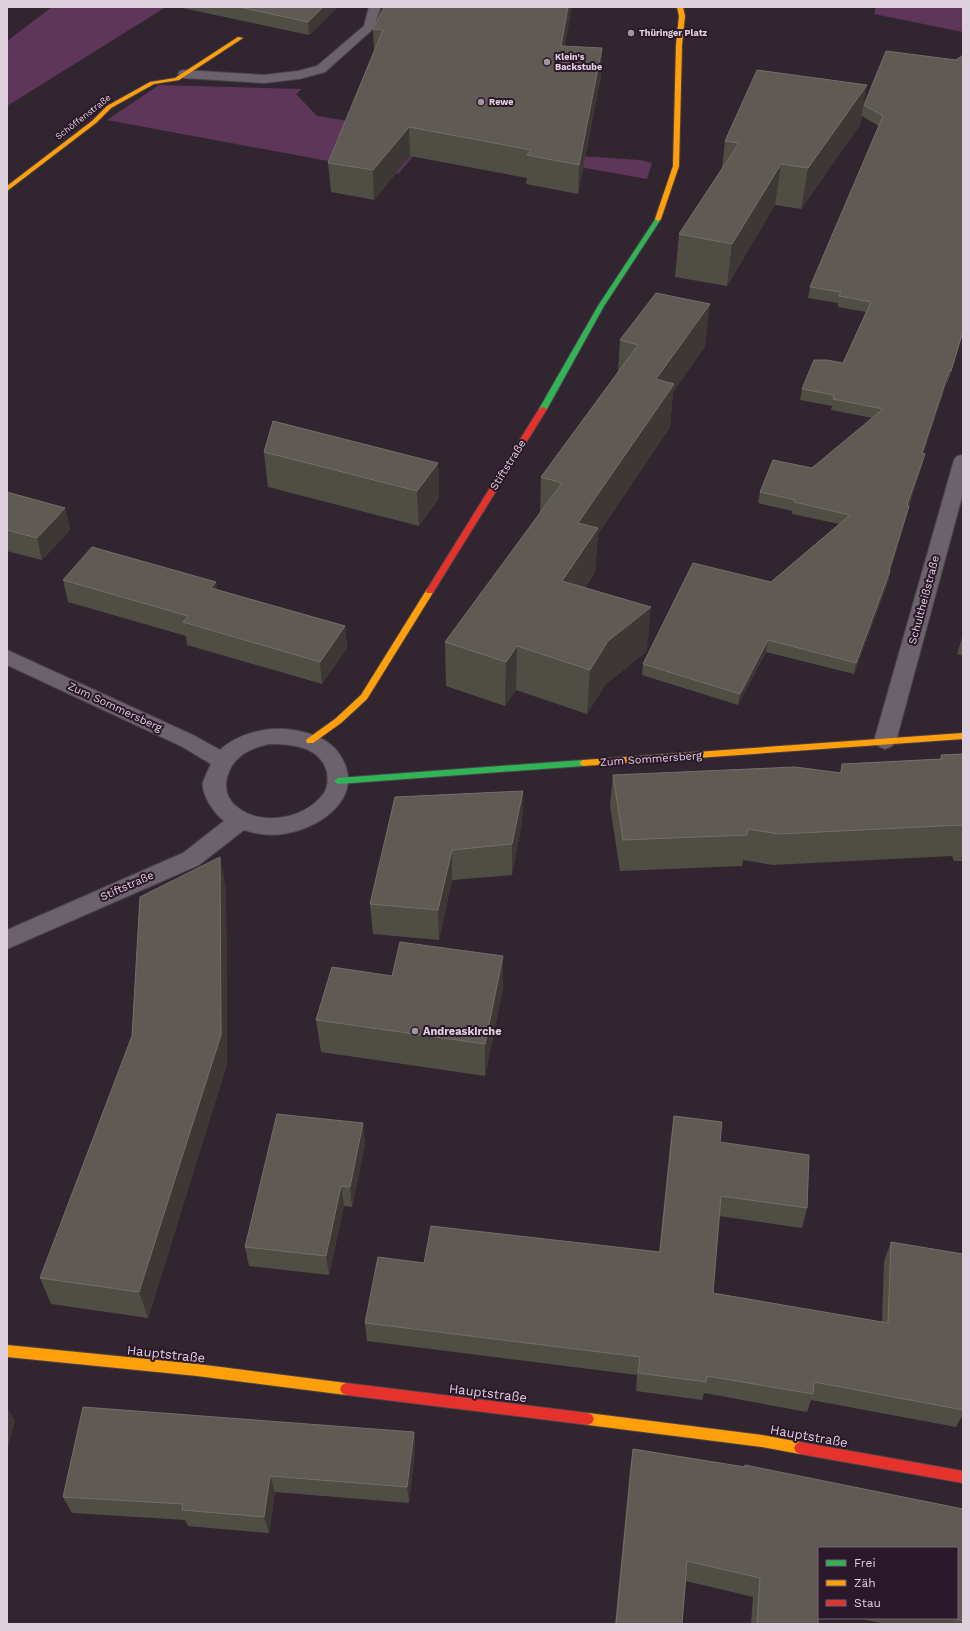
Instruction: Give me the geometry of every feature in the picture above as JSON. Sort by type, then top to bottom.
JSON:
[{"type":"street","name":"Stiftstraße","points":[[310,741],[338,721],[364,697],[556,388],[601,306],[660,216],[676,166],[679,45],[682,16],[680,7]]},
{"type":"street","name":"Schöffenstraße","points":[[7,189],[94,122],[109,107],[152,82],[177,79],[240,38]]},
{"type":"street","name":"Schultheißstraße","points":[[886,741],[963,460]]},
{"type":"street","name":"Zum Sommersberg","points":[[7,656],[188,741],[222,761]]},
{"type":"street","points":[[269,736],[289,736],[310,741],[326,751],[336,765],[338,781],[332,797],[315,814],[292,824],[266,826],[240,821],[227,813],[218,802],[214,784],[222,761],[243,744],[269,736]]},
{"type":"street","name":"Zum Sommersberg","points":[[338,781],[963,736]]},
{"type":"street","name":"Stiftstraße","points":[[7,940],[190,859],[240,821]]},
{"type":"street","name":"Hauptstraße","points":[[7,1351],[197,1370],[762,1441],[963,1477]]},
{"type":"lane","points":[[369,27],[375,7]]},
{"type":"lane","points":[[184,74],[264,79],[299,75],[321,69],[369,27],[382,24]]},
{"type":"shaded area","points":[[52,7],[166,7],[7,106],[7,41]]},
{"type":"shaded area","points":[[876,7],[963,7],[963,32],[874,14]]},
{"type":"shaded area","points":[[159,85],[302,89],[296,94],[317,116],[565,155],[640,160],[652,163],[647,179],[546,161],[431,135],[398,174],[107,120]]},
{"type":"building","points":[[239,7],[323,7],[308,22]]},
{"type":"building","points":[[384,7],[568,7],[561,46],[602,48],[579,165],[527,155],[531,150],[409,127],[373,170],[328,163],[383,30],[373,29]]},
{"type":"building","points":[[886,51],[956,60],[963,55],[963,331],[951,371],[949,371],[922,453],[925,454],[907,505],[909,506],[889,570],[890,571],[856,663],[768,640],[740,694],[643,664],[693,563],[771,582],[850,515],[794,502],[795,500],[760,492],[773,460],[812,468],[883,409],[833,399],[834,395],[802,389],[814,360],[827,360],[843,363],[871,302],[839,296],[841,292],[810,287],[883,116],[864,105]]},
{"type":"building","points":[[757,70],[867,85],[808,168],[781,164],[732,244],[679,234],[739,143],[725,141]]},
{"type":"building","points":[[656,293],[710,304],[656,379],[674,384],[578,523],[598,528],[562,581],[651,607],[608,641],[590,670],[517,646],[506,662],[445,642],[562,483],[541,477],[638,345],[620,340]]},
{"type":"building","points":[[273,421],[438,463],[417,491],[264,452]]},
{"type":"building","points":[[7,492],[65,508],[37,538],[7,530]]},
{"type":"building","points":[[92,547],[216,582],[211,588],[345,626],[320,662],[183,622],[188,616],[63,580]]},
{"type":"building","points":[[963,754],[963,829],[962,825],[779,834],[748,829],[747,835],[623,840],[613,775],[795,767],[841,773],[842,764],[942,759],[941,755]]},
{"type":"building","points":[[523,791],[512,844],[452,850],[438,910],[370,904],[395,797]]},
{"type":"building","points":[[220,857],[221,1035],[139,1292],[40,1278],[132,1036],[140,897]]},
{"type":"building","points":[[400,942],[503,956],[485,1044],[316,1020],[332,967],[392,976]]},
{"type":"building","points":[[277,1114],[363,1123],[350,1187],[341,1186],[326,1256],[245,1247]]},
{"type":"building","points":[[674,1116],[722,1122],[720,1142],[809,1155],[807,1208],[721,1196],[713,1293],[888,1323],[891,1242],[963,1254],[963,1410],[814,1382],[813,1394],[707,1376],[706,1382],[638,1373],[640,1357],[365,1323],[378,1257],[424,1263],[431,1226],[660,1252]]},
{"type":"building","points":[[83,1407],[414,1432],[407,1487],[270,1476],[264,1517],[182,1510],[183,1504],[63,1497]]},
{"type":"building","points":[[633,1449],[745,1467],[745,1465],[963,1509],[963,1621],[956,1619],[958,1619],[958,1547],[818,1547],[818,1624],[757,1624],[760,1578],[687,1561],[682,1624],[616,1624]]},
{"type":"traffic: fast","points":[[543,409],[601,306],[658,219]]},
{"type":"traffic: fast","points":[[338,781],[583,763]]},
{"type":"traffic: slow","points":[[658,219],[676,166],[679,45],[682,16],[680,7]]},
{"type":"traffic: slow","points":[[7,189],[94,122],[109,107],[152,83],[177,79],[240,38]]},
{"type":"traffic: slow","points":[[310,741],[338,721],[364,697],[430,591]]},
{"type":"traffic: slow","points":[[583,763],[963,736]]},
{"type":"traffic: slow","points":[[7,1351],[197,1370],[346,1389]]},
{"type":"traffic: slow","points":[[588,1419],[762,1441],[800,1448]]},
{"type":"traffic: jam","points":[[430,591],[543,409]]},
{"type":"traffic: jam","points":[[346,1389],[588,1419]]},
{"type":"traffic: jam","points":[[800,1448],[963,1477]]},
{"type":"place","name":"Thüringer Platz","points":[[631,33]]},
{"type":"place","name":"Klein's Backstube","points":[[547,62]]},
{"type":"place","name":"Rewe","points":[[481,102]]},
{"type":"place","name":"Andreaskirche","points":[[415,1031]]}]
